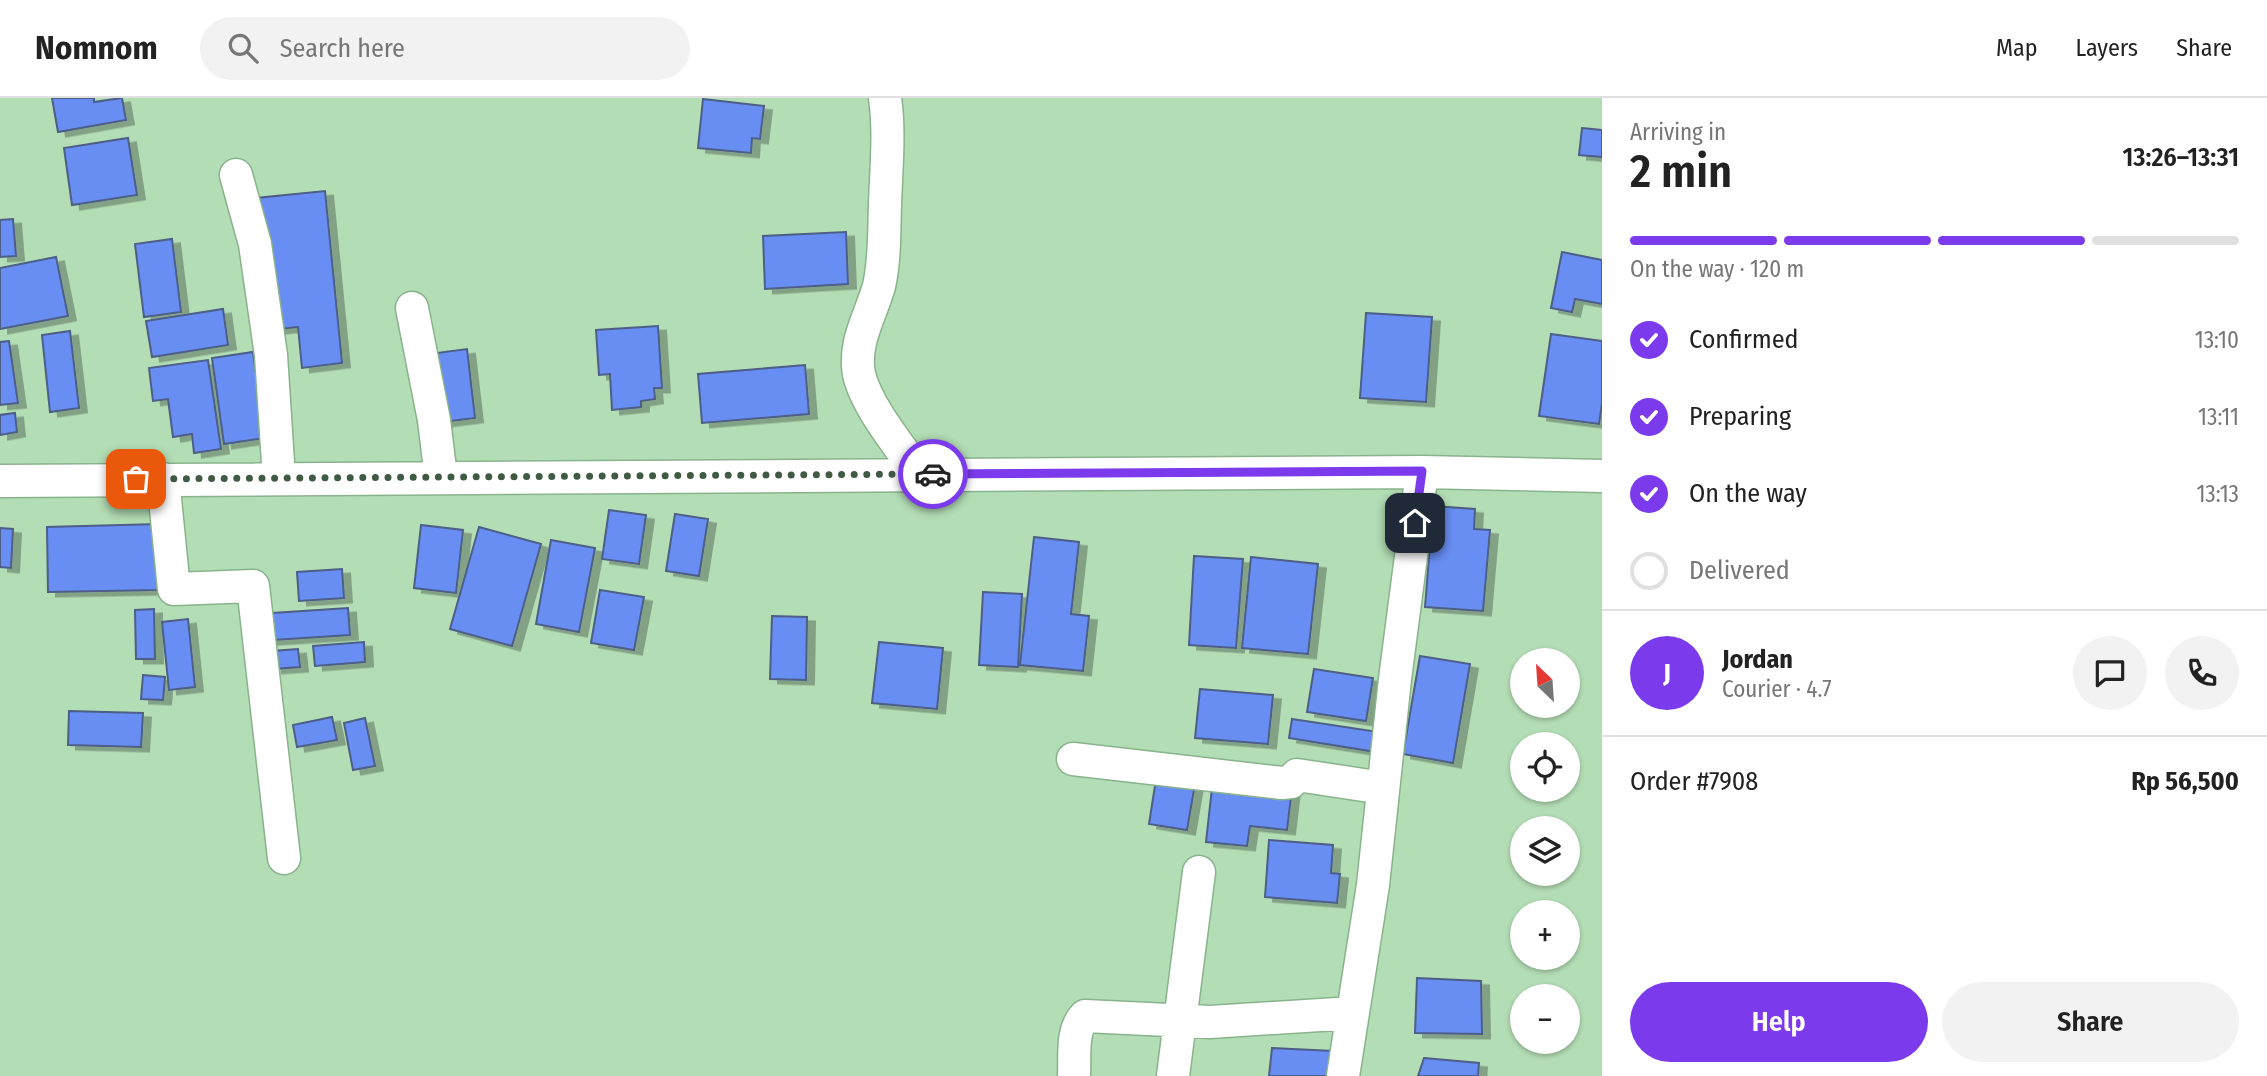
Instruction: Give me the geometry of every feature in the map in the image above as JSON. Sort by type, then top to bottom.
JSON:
[{"type":"street","points":[[885,98],[887,149],[883,265],[859,345],[859,374],[870,400],[888,430],[920,474]]},
{"type":"street","points":[[236,176],[255,244],[269,341],[279,478]]},
{"type":"street","points":[[412,308],[434,420],[441,477]]},
{"type":"street","points":[[1343,1076],[1373,885],[1422,471]]},
{"type":"street","points":[[0,481],[1422,471],[1602,476]]},
{"type":"street","points":[[163,479],[174,589],[253,586],[284,858]]},
{"type":"street","points":[[1073,759],[1282,783],[1291,782],[1297,775],[1384,788]]},
{"type":"street","points":[[1172,1076],[1199,872]]},
{"type":"street","points":[[1074,1076],[1077,1031],[1081,1019],[1085,1016],[1210,1022],[1352,1013]]},
{"type":"building","points":[[52,98],[94,98],[94,102],[122,98],[126,120],[58,132]]},
{"type":"building","points":[[703,99],[764,106],[760,139],[752,138],[751,153],[698,148]]},
{"type":"building","points":[[1582,128],[1602,130],[1602,157],[1579,155]]},
{"type":"building","points":[[128,138],[137,195],[72,205],[64,148]]},
{"type":"building","points":[[325,191],[342,363],[302,368],[298,327],[269,330],[256,198]]},
{"type":"building","points":[[13,219],[16,256],[0,257],[0,220]]},
{"type":"building","points":[[846,232],[848,284],[765,289],[763,236]]},
{"type":"building","points":[[172,239],[181,312],[144,317],[135,244]]},
{"type":"building","points":[[1562,252],[1602,260],[1602,304],[1575,299],[1572,312],[1551,308]]},
{"type":"building","points":[[56,257],[68,316],[0,329],[0,268]]},
{"type":"building","points":[[223,309],[228,345],[152,357],[146,321]]},
{"type":"building","points":[[1366,313],[1432,317],[1426,402],[1360,398]]},
{"type":"building","points":[[658,326],[662,388],[654,388],[655,399],[641,401],[641,407],[612,410],[610,374],[599,375],[596,330]]},
{"type":"building","points":[[70,331],[79,408],[50,412],[42,335]]},
{"type":"building","points":[[1551,334],[1602,341],[1602,403],[1599,424],[1539,416]]},
{"type":"building","points":[[9,341],[18,403],[0,405],[0,342]]},
{"type":"building","points":[[467,349],[475,418],[443,422],[414,356]]},
{"type":"building","points":[[253,352],[265,438],[224,444],[212,358]]},
{"type":"building","points":[[208,360],[221,449],[194,453],[192,434],[173,437],[168,399],[153,401],[149,368]]},
{"type":"building","points":[[805,365],[809,414],[702,423],[698,374]]},
{"type":"building","points":[[15,413],[17,432],[0,435],[0,415]]},
{"type":"building","points":[[1433,506],[1475,509],[1474,529],[1490,530],[1483,611],[1425,607]]},
{"type":"building","points":[[609,510],[646,515],[639,564],[602,559]]},
{"type":"building","points":[[675,514],[708,519],[699,576],[666,571]]},
{"type":"building","points":[[158,524],[159,590],[48,592],[47,527]]},
{"type":"building","points":[[421,525],[463,530],[456,593],[414,588]]},
{"type":"building","points":[[479,527],[541,544],[512,646],[450,629]]},
{"type":"building","points":[[0,528],[13,529],[11,568],[0,567]]},
{"type":"building","points":[[1034,537],[1079,542],[1071,614],[1089,616],[1083,671],[1020,665]]},
{"type":"building","points":[[551,540],[595,548],[579,632],[536,624]]},
{"type":"building","points":[[1194,556],[1243,559],[1236,648],[1189,645]]},
{"type":"building","points":[[1251,557],[1318,564],[1308,654],[1242,648]]},
{"type":"building","points":[[342,569],[344,598],[299,601],[297,572]]},
{"type":"building","points":[[600,590],[644,597],[634,650],[591,643]]},
{"type":"building","points":[[983,592],[1022,594],[1018,667],[979,665]]},
{"type":"building","points":[[348,608],[350,635],[258,641],[257,614]]},
{"type":"building","points":[[154,609],[155,659],[136,659],[135,610]]},
{"type":"building","points":[[772,616],[807,617],[806,680],[770,679]]},
{"type":"building","points":[[188,619],[195,687],[169,690],[162,622]]},
{"type":"building","points":[[364,642],[365,662],[315,666],[313,646]]},
{"type":"building","points":[[879,642],[943,648],[937,709],[872,703]]},
{"type":"building","points":[[298,649],[300,667],[274,669],[272,651]]},
{"type":"building","points":[[1420,656],[1470,664],[1453,763],[1403,754]]},
{"type":"building","points":[[1314,669],[1373,678],[1366,721],[1307,712]]},
{"type":"building","points":[[143,675],[165,677],[163,700],[141,699]]},
{"type":"building","points":[[1200,689],[1273,695],[1268,744],[1195,738]]},
{"type":"building","points":[[69,711],[143,713],[141,747],[68,745]]},
{"type":"building","points":[[332,717],[337,740],[297,747],[293,725]]},
{"type":"building","points":[[365,718],[375,766],[353,770],[344,723]]},
{"type":"building","points":[[1292,719],[1385,733],[1382,753],[1289,738]]},
{"type":"building","points":[[1157,773],[1196,778],[1187,830],[1149,824]]},
{"type":"building","points":[[1213,779],[1292,788],[1287,830],[1250,826],[1247,846],[1206,842]]},
{"type":"building","points":[[1269,840],[1333,845],[1331,873],[1340,874],[1337,903],[1265,897]]},
{"type":"building","points":[[1417,978],[1481,981],[1482,1034],[1415,1033]]},
{"type":"building","points":[[1272,1048],[1333,1051],[1329,1076],[1269,1076]]},
{"type":"building","points":[[1424,1058],[1479,1063],[1478,1076],[1418,1076]]},
{"type":"way so far","points":[[136,479],[933,474]]},
{"type":"route","points":[[933,474],[1422,471],[1415,523]]}]
